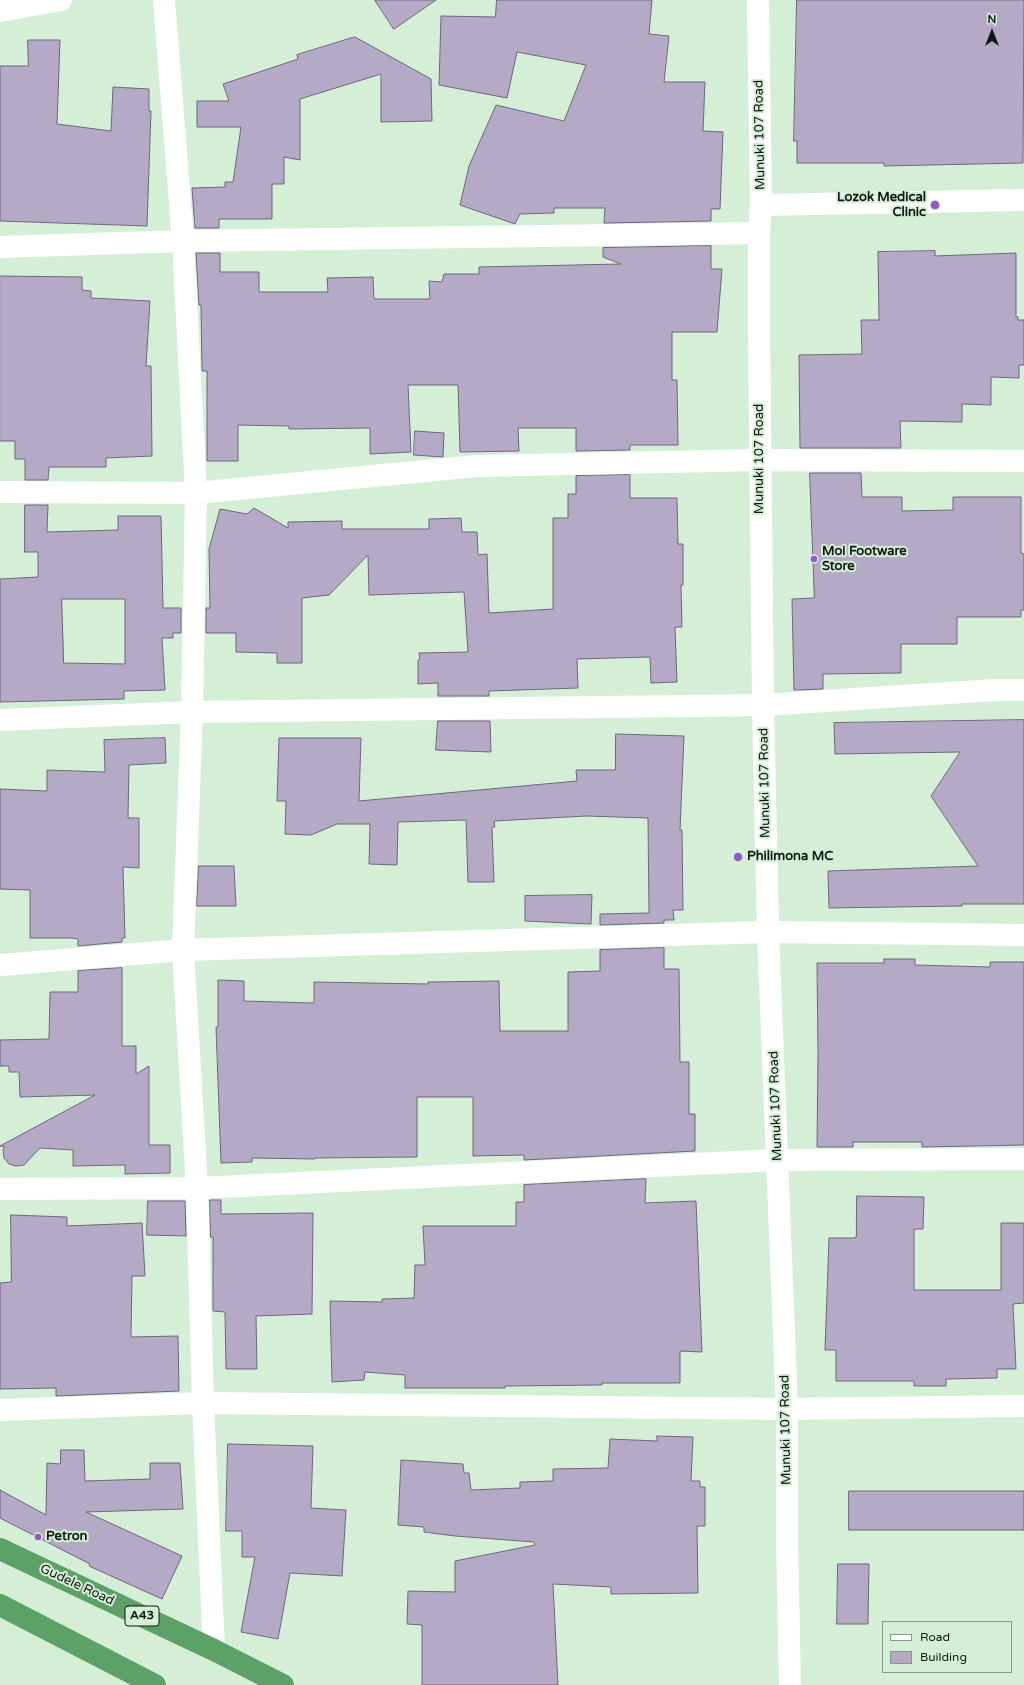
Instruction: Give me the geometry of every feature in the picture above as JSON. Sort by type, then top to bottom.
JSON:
[{"type":"highway","name":"Gudele Road","points":[[0,1549],[214,1650],[283,1685]]},
{"type":"highway","points":[[0,1605],[155,1685]]},
{"type":"street","points":[[0,11],[61,0]]},
{"type":"street","points":[[164,0],[183,241],[196,493],[192,712],[183,950],[197,1188],[203,1403],[214,1650]]},
{"type":"street","name":"Munuki 107 Road","points":[[758,0],[761,206],[759,233],[763,705],[768,932],[787,1409],[787,1538],[790,1685]]},
{"type":"street","points":[[761,206],[1024,200]]},
{"type":"street","points":[[0,247],[183,241],[759,233]]},
{"type":"street","points":[[0,492],[196,493],[477,466],[760,460],[1024,461]]},
{"type":"street","points":[[0,720],[192,712],[763,705],[995,690],[1024,690]]},
{"type":"street","points":[[0,965],[183,950],[768,932],[1024,935]]},
{"type":"street","points":[[0,1189],[197,1188],[778,1160],[1024,1159]]},
{"type":"street","points":[[0,1410],[203,1403],[787,1409],[1024,1406]]},
{"type":"building","points":[[375,0],[436,0],[394,29]]},
{"type":"building","points":[[497,0],[652,0],[649,34],[669,36],[664,82],[705,82],[703,131],[723,132],[720,209],[711,209],[711,221],[604,223],[605,208],[554,208],[554,213],[520,214],[515,224],[460,205],[469,166],[496,105],[564,121],[586,65],[517,52],[507,98],[439,85],[441,16],[495,17]]},
{"type":"building","points":[[797,0],[1024,0],[1023,163],[884,166],[884,163],[797,163],[797,141],[794,141]]},
{"type":"building","points":[[355,37],[431,79],[432,121],[381,122],[381,74],[300,99],[300,160],[284,157],[284,184],[272,184],[272,219],[219,219],[219,228],[195,228],[192,188],[225,187],[225,182],[233,182],[241,127],[197,127],[197,101],[229,101],[223,84],[298,59],[297,55]]},
{"type":"building","points":[[28,40],[60,40],[57,124],[111,131],[113,87],[149,89],[149,111],[151,111],[147,226],[0,221],[0,66],[28,66]]},
{"type":"building","points":[[711,246],[711,269],[722,269],[717,332],[672,332],[672,380],[677,380],[678,445],[630,445],[630,450],[576,451],[576,428],[518,428],[519,451],[460,452],[458,385],[408,385],[411,452],[370,454],[370,428],[289,429],[289,426],[238,425],[238,461],[207,461],[207,371],[202,371],[201,305],[199,305],[196,253],[220,253],[220,272],[259,272],[259,292],[328,292],[327,278],[373,277],[374,299],[430,299],[429,281],[442,282],[444,274],[479,274],[479,267],[621,264],[603,257],[603,248]]},
{"type":"building","points":[[935,251],[935,256],[1016,253],[1016,317],[1018,317],[1018,320],[1024,320],[1024,365],[1019,365],[1019,378],[991,377],[991,405],[962,404],[962,422],[900,421],[901,448],[800,448],[799,355],[862,354],[861,320],[879,320],[878,252]]},
{"type":"building","points":[[0,276],[82,277],[82,290],[91,291],[91,298],[150,301],[146,366],[151,366],[152,456],[106,458],[106,467],[49,467],[48,480],[25,480],[25,459],[15,459],[15,441],[0,441]]},
{"type":"building","points":[[415,431],[444,433],[443,457],[414,455]]},
{"type":"building","points":[[810,473],[861,473],[862,497],[902,497],[902,511],[953,510],[953,497],[1021,497],[1021,553],[1024,554],[1024,610],[1021,610],[1021,617],[957,617],[957,644],[901,644],[901,673],[823,674],[823,689],[794,690],[792,599],[814,598]]},
{"type":"building","points":[[630,475],[630,498],[677,498],[678,544],[683,544],[683,585],[681,585],[682,627],[675,627],[677,682],[651,683],[650,657],[577,659],[578,688],[489,691],[489,696],[438,696],[438,683],[418,684],[419,653],[468,652],[464,592],[369,595],[368,555],[329,595],[302,598],[302,663],[277,663],[277,653],[236,652],[236,633],[206,633],[206,608],[210,608],[209,549],[220,509],[247,514],[254,508],[288,528],[288,522],[342,521],[342,529],[429,529],[429,519],[461,518],[462,532],[477,532],[478,555],[487,554],[489,613],[553,609],[553,518],[568,518],[568,494],[576,494],[576,476]]},
{"type":"building","points":[[25,505],[48,505],[47,532],[118,530],[118,516],[161,516],[163,608],[181,608],[181,633],[173,633],[173,638],[162,638],[165,690],[124,691],[124,699],[0,702],[0,579],[38,577],[38,552],[25,552]],"holes":[[[62,599],[125,599],[125,664],[64,663]]]},
{"type":"building","points":[[1024,720],[1024,904],[962,904],[962,906],[829,908],[828,871],[978,866],[931,796],[960,752],[835,754],[834,723]]},
{"type":"building","points":[[438,721],[490,721],[491,752],[436,750]]},
{"type":"building","points":[[616,734],[684,736],[680,830],[682,830],[683,910],[673,910],[674,920],[664,920],[664,923],[600,925],[600,914],[649,913],[648,818],[586,816],[494,821],[495,827],[492,827],[494,882],[468,882],[466,820],[398,822],[397,865],[369,864],[370,824],[337,824],[311,835],[285,834],[286,801],[277,801],[279,738],[361,738],[359,801],[577,781],[576,770],[615,770]]},
{"type":"building","points":[[165,738],[166,763],[129,765],[128,818],[139,818],[139,868],[123,867],[125,938],[122,938],[122,942],[78,946],[78,939],[72,938],[30,938],[30,890],[0,889],[0,789],[47,791],[47,770],[105,772],[104,740]]},
{"type":"building","points":[[199,866],[234,866],[236,906],[197,906]]},
{"type":"building","points":[[592,895],[591,924],[525,921],[525,896]]},
{"type":"building","points":[[664,948],[664,969],[679,969],[680,1062],[689,1062],[689,1114],[695,1114],[695,1151],[524,1160],[524,1155],[473,1156],[473,1097],[417,1097],[417,1157],[315,1159],[252,1158],[252,1162],[221,1163],[216,1027],[218,1027],[218,980],[244,981],[244,1001],[314,1003],[314,982],[428,984],[428,982],[499,981],[500,1031],[568,1031],[568,972],[600,971],[600,950]]},
{"type":"building","points":[[884,959],[915,959],[915,965],[990,967],[990,962],[1024,962],[1024,1145],[922,1147],[922,1142],[853,1142],[853,1147],[817,1147],[817,963],[884,963]]},
{"type":"building","points":[[122,968],[122,1046],[136,1046],[136,1074],[149,1066],[149,1145],[170,1145],[170,1173],[125,1174],[125,1165],[73,1166],[73,1150],[40,1148],[24,1165],[16,1166],[9,1164],[4,1158],[3,1149],[5,1147],[0,1146],[95,1095],[20,1097],[19,1072],[9,1072],[9,1066],[0,1066],[0,1040],[49,1039],[50,992],[78,992],[78,971]]},
{"type":"building","points":[[646,1179],[645,1203],[696,1201],[702,1352],[680,1351],[680,1383],[602,1383],[602,1385],[505,1386],[505,1388],[405,1388],[405,1375],[365,1372],[364,1380],[332,1382],[330,1301],[382,1302],[382,1299],[414,1298],[415,1265],[425,1265],[423,1226],[516,1226],[516,1202],[524,1202],[524,1185]]},
{"type":"building","points":[[857,1196],[924,1197],[923,1229],[914,1229],[914,1290],[1001,1290],[1001,1223],[1024,1223],[1024,1303],[1013,1304],[1016,1369],[997,1369],[997,1378],[946,1379],[946,1386],[914,1386],[914,1381],[836,1381],[836,1350],[825,1350],[829,1238],[856,1237]]},
{"type":"building","points":[[210,1200],[221,1200],[221,1214],[313,1213],[312,1314],[256,1316],[257,1369],[226,1369],[225,1312],[213,1311],[213,1237],[211,1237]]},
{"type":"building","points":[[148,1201],[185,1201],[186,1236],[147,1235]]},
{"type":"building","points":[[11,1215],[67,1217],[67,1226],[142,1223],[145,1276],[132,1276],[131,1337],[178,1336],[179,1391],[56,1396],[56,1388],[0,1389],[0,1283],[11,1282]]},
{"type":"building","points":[[657,1436],[693,1437],[691,1481],[700,1481],[700,1487],[705,1487],[705,1526],[697,1526],[698,1593],[611,1594],[611,1587],[553,1584],[558,1685],[422,1685],[422,1625],[407,1624],[408,1591],[455,1592],[455,1561],[535,1545],[534,1542],[424,1532],[424,1527],[398,1525],[401,1460],[463,1464],[464,1473],[469,1473],[471,1490],[520,1488],[520,1482],[553,1481],[553,1469],[608,1468],[610,1439],[657,1441]]},
{"type":"building","points":[[228,1444],[313,1446],[311,1508],[346,1510],[342,1576],[290,1573],[278,1639],[241,1632],[255,1557],[242,1557],[242,1531],[226,1531]]},
{"type":"building","points":[[61,1450],[84,1450],[85,1481],[150,1479],[150,1463],[180,1463],[183,1509],[86,1512],[182,1556],[162,1599],[89,1566],[90,1564],[0,1518],[0,1490],[46,1515],[47,1463],[60,1464]]},
{"type":"building","points":[[849,1491],[1024,1491],[1024,1530],[849,1530]]},
{"type":"building","points":[[838,1564],[869,1564],[868,1624],[837,1624]]},
{"type":"place","name":"Lozok Medical Clinic","points":[[935,205]]},
{"type":"place","name":"Moi Footware Store","points":[[814,559]]},
{"type":"place","name":"Philimona MC","points":[[738,857]]},
{"type":"place","name":"Petron","points":[[38,1537]]}]
